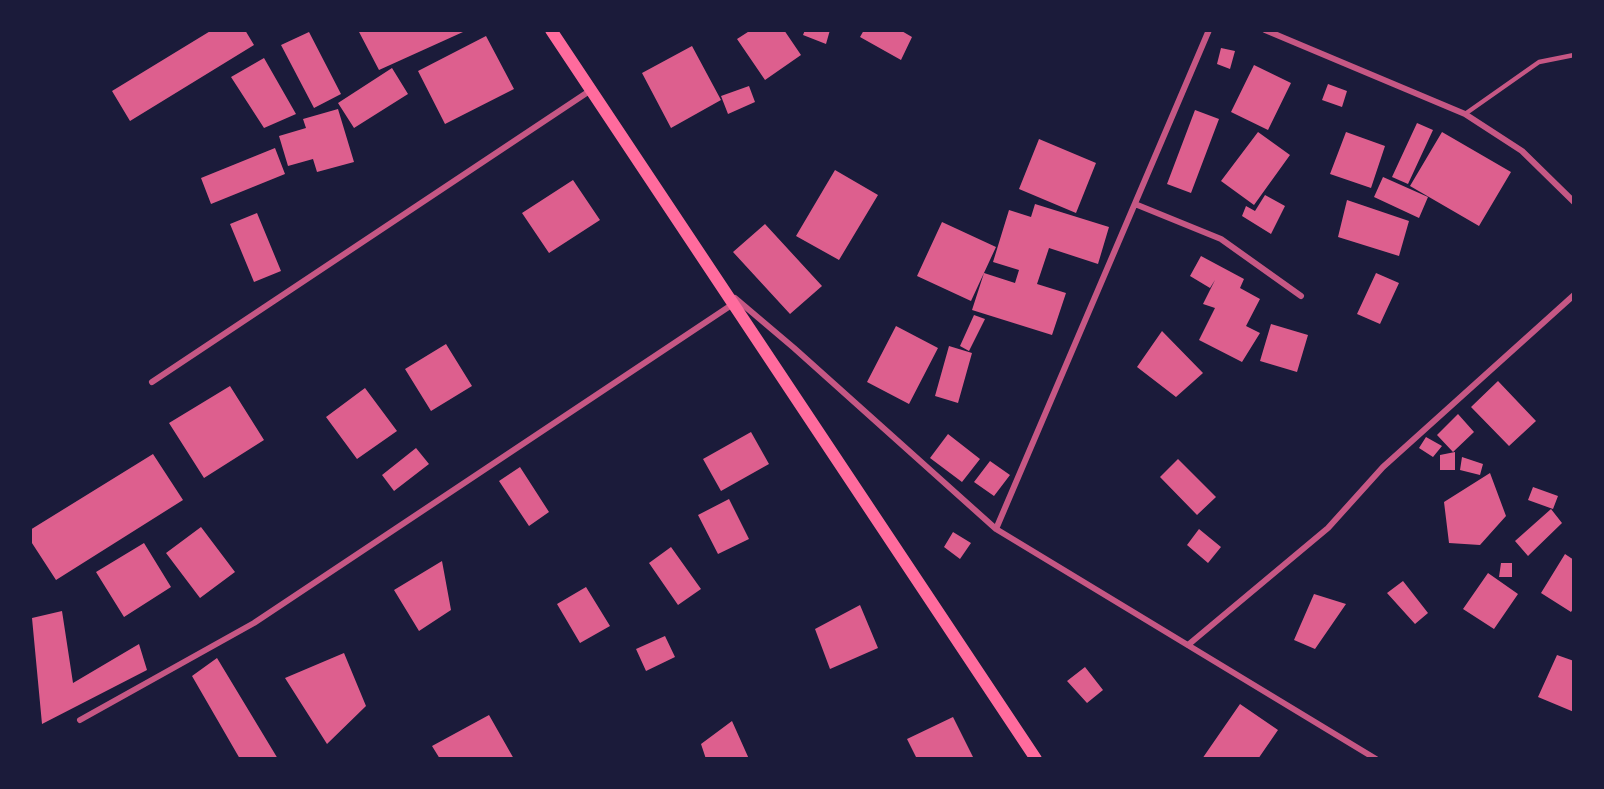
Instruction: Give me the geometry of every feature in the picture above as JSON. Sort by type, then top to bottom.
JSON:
[{"type":"main road","points":[[551,30],[1036,759]]},
{"type":"street","points":[[996,529],[1209,30]]},
{"type":"street","points":[[1264,30],[1465,114],[1522,151],[1574,202]]},
{"type":"street","points":[[152,382],[591,90]]},
{"type":"street","points":[[1135,204],[1221,239],[1301,296]]},
{"type":"street","points":[[723,288],[794,348],[996,529],[1376,759]]},
{"type":"street","points":[[1188,645],[1328,528],[1383,467],[1574,295]]},
{"type":"street","points":[[80,720],[254,624],[733,304]]},
{"type":"lane","points":[[1465,114],[1539,62],[1574,55]]},
{"type":"building","points":[[212,30],[245,30],[254,45],[130,121],[112,91]]},
{"type":"building","points":[[358,30],[462,30],[463,32],[379,70]]},
{"type":"building","points":[[751,30],[784,30],[801,55],[765,80],[737,39]]},
{"type":"building","points":[[805,30],[830,30],[826,44],[803,35]]},
{"type":"building","points":[[864,30],[900,30],[912,37],[901,60],[860,37]]},
{"type":"building","points":[[309,32],[341,94],[314,108],[281,45]]},
{"type":"building","points":[[486,36],[514,89],[445,124],[418,71]]},
{"type":"building","points":[[692,46],[721,100],[671,128],[642,73]]},
{"type":"building","points":[[1221,48],[1235,51],[1230,69],[1217,64]]},
{"type":"building","points":[[264,58],[296,114],[264,128],[231,77]]},
{"type":"building","points":[[1254,65],[1291,83],[1268,130],[1231,112]]},
{"type":"building","points":[[392,68],[408,94],[354,128],[338,103]]},
{"type":"building","points":[[1328,84],[1347,91],[1342,107],[1322,100]]},
{"type":"building","points":[[749,86],[755,102],[728,114],[721,96]]},
{"type":"building","points":[[338,109],[354,162],[317,172],[313,159],[288,166],[279,136],[306,128],[303,119]]},
{"type":"building","points":[[1195,110],[1219,119],[1191,193],[1167,184]]},
{"type":"building","points":[[1417,123],[1433,130],[1408,184],[1392,177]]},
{"type":"building","points":[[1258,132],[1290,155],[1254,205],[1221,181]]},
{"type":"building","points":[[1346,132],[1385,146],[1371,188],[1330,174]]},
{"type":"building","points":[[1442,132],[1511,172],[1479,226],[1410,186]]},
{"type":"building","points":[[1039,139],[1096,163],[1076,213],[1019,189]]},
{"type":"building","points":[[275,148],[285,174],[211,204],[201,178]]},
{"type":"building","points":[[835,170],[878,195],[839,260],[796,236]]},
{"type":"building","points":[[1383,177],[1428,197],[1419,218],[1374,197]]},
{"type":"building","points":[[573,180],[600,220],[549,253],[522,213]]},
{"type":"building","points":[[1265,195],[1285,206],[1271,234],[1242,216],[1246,206],[1255,211]]},
{"type":"building","points":[[1347,200],[1409,221],[1399,256],[1338,237]]},
{"type":"building","points":[[1035,204],[1109,227],[1098,264],[1049,248],[1037,284],[1066,293],[1052,335],[972,310],[984,273],[1015,283],[1019,270],[993,262],[1009,210],[1031,217]]},
{"type":"building","points":[[257,213],[281,271],[254,282],[230,224]]},
{"type":"building","points":[[942,222],[996,247],[971,301],[917,276]]},
{"type":"building","points":[[765,224],[822,286],[790,314],[733,252]]},
{"type":"building","points":[[1201,256],[1244,279],[1240,288],[1260,299],[1246,326],[1260,333],[1242,362],[1199,340],[1215,308],[1203,304],[1215,280],[1210,288],[1190,276]]},
{"type":"building","points":[[1376,273],[1399,283],[1380,324],[1357,314]]},
{"type":"building","points":[[974,315],[985,319],[969,351],[960,346]]},
{"type":"building","points":[[1271,324],[1308,335],[1297,372],[1260,361]]},
{"type":"building","points":[[896,326],[938,348],[909,404],[867,382]]},
{"type":"building","points":[[1162,331],[1203,373],[1176,397],[1137,367]]},
{"type":"building","points":[[446,344],[472,386],[431,411],[405,369]]},
{"type":"building","points":[[949,346],[972,353],[958,403],[935,396]]},
{"type":"building","points":[[1498,381],[1536,421],[1509,446],[1471,407]]},
{"type":"building","points":[[230,386],[264,440],[204,478],[169,423]]},
{"type":"building","points":[[365,388],[397,431],[357,459],[326,417]]},
{"type":"building","points":[[1458,414],[1474,432],[1453,452],[1437,435]]},
{"type":"building","points":[[751,432],[769,464],[721,491],[703,459]]},
{"type":"building","points":[[948,434],[980,459],[962,482],[930,458]]},
{"type":"building","points":[[1426,437],[1442,446],[1433,457],[1419,448]]},
{"type":"building","points":[[416,448],[429,464],[394,491],[382,475]]},
{"type":"building","points":[[1455,452],[1455,470],[1440,470],[1440,455]]},
{"type":"building","points":[[153,454],[183,500],[56,580],[30,540],[30,530]]},
{"type":"building","points":[[1462,457],[1483,464],[1480,475],[1460,470]]},
{"type":"building","points":[[1178,459],[1216,497],[1197,515],[1160,477]]},
{"type":"building","points":[[990,461],[1010,475],[994,496],[974,482]]},
{"type":"building","points":[[520,467],[549,512],[529,526],[499,481]]},
{"type":"building","points":[[1490,473],[1506,516],[1480,545],[1449,543],[1444,502]]},
{"type":"building","points":[[1533,487],[1558,496],[1553,509],[1528,500]]},
{"type":"building","points":[[729,499],[749,539],[718,554],[698,515]]},
{"type":"building","points":[[1551,509],[1562,523],[1528,556],[1515,541]]},
{"type":"building","points":[[201,527],[235,572],[200,598],[166,553]]},
{"type":"building","points":[[1199,529],[1221,547],[1208,563],[1187,545]]},
{"type":"building","points":[[953,532],[971,543],[960,559],[944,547]]},
{"type":"building","points":[[144,543],[171,587],[124,617],[96,572]]},
{"type":"building","points":[[671,547],[701,589],[678,605],[649,563]]},
{"type":"building","points":[[1565,554],[1574,560],[1574,607],[1571,612],[1541,593]]},
{"type":"building","points":[[442,561],[451,610],[419,631],[394,590]]},
{"type":"building","points":[[1501,563],[1512,563],[1512,577],[1499,577]]},
{"type":"building","points":[[1488,573],[1518,594],[1494,629],[1463,609]]},
{"type":"building","points":[[1403,581],[1428,613],[1415,624],[1387,593]]},
{"type":"building","points":[[586,587],[610,626],[580,643],[557,604]]},
{"type":"building","points":[[1314,594],[1346,604],[1315,649],[1294,640]]},
{"type":"building","points":[[860,605],[878,648],[830,669],[815,629]]},
{"type":"building","points":[[62,611],[73,683],[139,644],[147,670],[42,724],[32,618]]},
{"type":"building","points":[[665,636],[675,657],[646,671],[636,649]]},
{"type":"building","points":[[344,653],[366,706],[327,744],[285,678]]},
{"type":"building","points":[[1557,655],[1574,661],[1574,712],[1538,697]]},
{"type":"building","points":[[217,658],[278,759],[240,759],[192,676]]},
{"type":"building","points":[[1085,667],[1103,690],[1087,703],[1067,681]]},
{"type":"building","points":[[1240,704],[1278,730],[1258,759],[1202,759]]},
{"type":"building","points":[[489,715],[514,759],[440,759],[432,746]]},
{"type":"building","points":[[953,717],[974,759],[917,759],[907,739]]},
{"type":"building","points":[[732,721],[749,759],[706,759],[701,744]]}]
